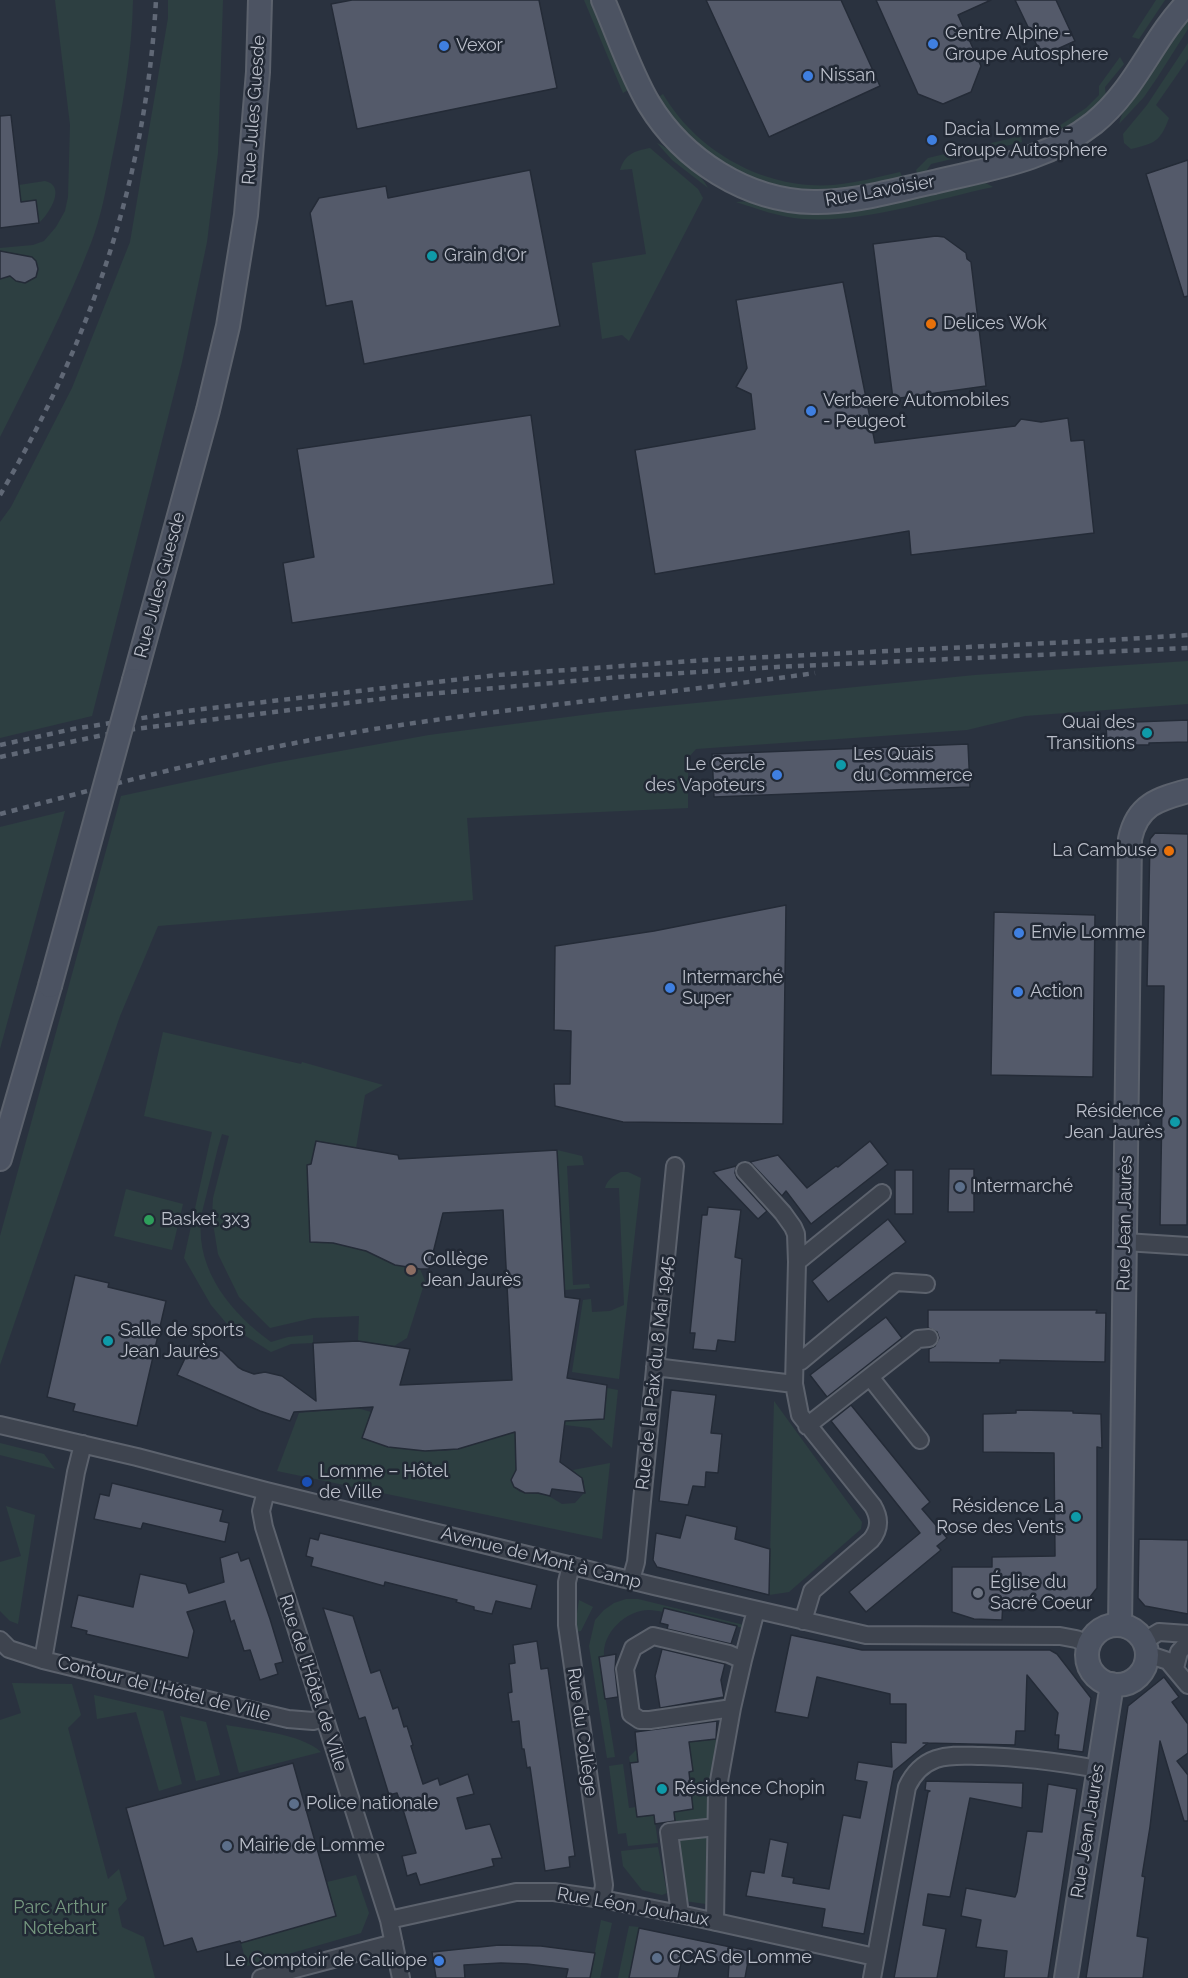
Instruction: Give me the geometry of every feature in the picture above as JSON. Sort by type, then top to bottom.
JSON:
[{"type":"street","name":"Rue Jules Guesde","points":[[0,1159],[169,555],[228,326],[246,215],[258,72],[260,0]]},
{"type":"street","name":"Rue Lavoisier","points":[[603,0],[649,104],[683,147],[710,168],[748,188],[780,197],[813,202],[859,198],[1012,164],[1038,156],[1063,144],[1095,122],[1119,99],[1172,21],[1188,2]]},
{"type":"street","name":"Rue Jean Jaurès","points":[[1120,1625],[1130,839],[1135,821],[1141,813],[1155,802],[1188,791]]},
{"type":"street","name":"Rue de la Paix du 8 Mai 1945","points":[[631,1580],[636,1562],[675,1166]]},
{"type":"street","points":[[745,1171],[793,1227],[797,1241],[794,1384],[798,1409],[807,1426],[873,1506],[879,1523],[877,1532],[871,1540],[812,1591],[803,1620]]},
{"type":"street","points":[[797,1262],[882,1193]]},
{"type":"street","points":[[1125,1242],[1188,1246]]},
{"type":"street","points":[[795,1362],[801,1361],[896,1282],[927,1284]]},
{"type":"street","points":[[807,1426],[918,1338],[929,1338]]},
{"type":"street","points":[[655,1367],[794,1384]]},
{"type":"street","points":[[870,1377],[920,1440]]},
{"type":"street","name":"Avenue de Mont à Camp","points":[[0,1425],[631,1580],[866,1635],[1060,1636],[1089,1644]]},
{"type":"street","name":"Contour de l'Hôtel de Ville","points":[[83,1444],[43,1660],[288,1719],[313,1721],[324,1718]]},
{"type":"street","name":"Rue de l'Hôtel de Ville","points":[[266,1491],[261,1511],[262,1518],[389,1920],[401,1978]]},
{"type":"street","name":"Rue du Collège","points":[[571,1565],[567,1582],[567,1625],[604,1885],[602,1899]]},
{"type":"street","points":[[715,1922],[717,1792],[732,1708],[756,1610]]},
{"type":"street","points":[[1188,1634],[1159,1632],[1145,1648],[1145,1666],[1136,1678],[1122,1684],[1112,1684],[1099,1679],[1090,1668],[1087,1659],[1089,1644],[1094,1636],[1101,1629],[1120,1625],[1134,1630],[1145,1648],[1175,1668],[1188,1685]]},
{"type":"street","points":[[732,1708],[640,1720],[631,1714],[626,1669],[633,1648],[653,1636],[729,1654],[743,1660]]},
{"type":"street","points":[[0,1641],[9,1650],[43,1660]]},
{"type":"street","points":[[1175,1668],[1179,1652],[1188,1641]]},
{"type":"street","name":"Rue Jean Jaurès","points":[[1066,1978],[1112,1684]]},
{"type":"street","points":[[872,1978],[907,1787],[921,1767],[937,1759],[954,1756],[1020,1757],[1098,1769]]},
{"type":"street","points":[[680,1914],[669,1832],[717,1827]]},
{"type":"street","name":"Rue Léon Jouhaux","points":[[389,1920],[516,1892],[554,1892],[680,1914],[875,1957]]},
{"type":"street","points":[[261,1978],[394,1943]]},
{"type":"green space","points":[[55,0],[133,0],[123,103],[95,233],[59,317],[0,437],[0,248],[33,245],[44,241],[56,227],[65,211],[68,197],[70,125]]},
{"type":"green space","points":[[168,0],[223,0],[218,153],[207,242],[182,362],[92,716],[0,738],[0,522],[11,507],[72,388],[130,242],[168,18]]},
{"type":"green space","points":[[584,0],[591,0],[628,90],[623,93]]},
{"type":"green space","points":[[1156,0],[1165,0],[1139,39],[1132,37]]},
{"type":"green space","points":[[1188,19],[1188,29],[1157,78],[1144,97],[1119,124],[1123,111],[1137,95]]},
{"type":"green space","points":[[1188,43],[1188,59],[1156,105],[1169,118],[1163,132],[1151,143],[1131,149],[1124,143],[1123,134],[1147,105]]},
{"type":"green space","points":[[1120,57],[1124,64],[1105,87],[1106,98],[1089,114],[1053,137],[1040,135],[1038,129],[1043,126],[1053,130],[1086,108],[1099,95],[1099,86]]},
{"type":"green space","points":[[663,94],[677,115],[714,150],[758,174],[808,185],[842,184],[900,172],[903,178],[849,190],[825,192],[796,189],[763,181],[727,166],[697,144],[657,98]]},
{"type":"green space","points":[[1021,136],[1022,142],[931,164],[925,173],[918,175],[916,170],[928,158]]},
{"type":"green space","points":[[657,143],[686,162],[708,188],[672,160]]},
{"type":"green space","points":[[650,148],[698,189],[703,198],[629,341],[622,335],[602,339],[592,263],[646,254],[632,169],[620,170],[631,154]]},
{"type":"green space","points":[[45,181],[55,188],[54,201],[39,223],[36,200],[21,202],[19,185]]},
{"type":"green space","points":[[984,182],[993,187],[850,218],[794,218],[736,202],[750,201],[775,209],[801,212],[838,213]]},
{"type":"green space","points":[[1188,661],[1188,704],[1025,716],[967,730],[696,749],[688,758],[688,808],[467,818],[473,900],[158,926],[120,1016],[0,1365],[0,1236],[121,796],[274,763],[429,735],[606,712],[975,675]]},
{"type":"green space","points":[[65,811],[0,1049],[0,827]]},
{"type":"green space","points":[[163,1032],[301,1064],[302,1062],[383,1085],[365,1095],[356,1148],[316,1141],[311,1164],[307,1165],[310,1242],[333,1243],[366,1251],[395,1265],[420,1269],[425,1281],[407,1338],[394,1346],[358,1341],[359,1316],[313,1318],[270,1328],[239,1297],[218,1254],[212,1217],[213,1198],[229,1136],[222,1134],[201,1220],[204,1257],[211,1274],[230,1305],[271,1342],[288,1337],[313,1335],[313,1343],[291,1344],[271,1352],[227,1324],[211,1305],[184,1258],[212,1132],[144,1116]]},
{"type":"green space","points":[[557,1150],[582,1156],[584,1165],[567,1166],[573,1285],[589,1284],[590,1288],[565,1290]]},
{"type":"green space","points":[[621,1172],[628,1172],[641,1178],[619,1379],[572,1372],[583,1300],[591,1299],[592,1312],[610,1311],[624,1305],[619,1188],[605,1188],[611,1178]]},
{"type":"green space","name":"Basket 3x3","points":[[126,1189],[183,1204],[172,1250],[114,1236]]},
{"type":"green space","points":[[607,1388],[618,1390],[612,1448],[590,1428],[565,1425],[565,1421],[604,1419]]},
{"type":"green space","points":[[774,1401],[862,1522],[861,1529],[789,1592],[769,1595]]},
{"type":"green space","points":[[357,1408],[371,1412],[362,1438],[409,1450],[458,1449],[515,1429],[516,1472],[511,1481],[514,1487],[520,1492],[547,1495],[562,1504],[575,1503],[584,1493],[584,1481],[573,1470],[610,1463],[602,1539],[277,1471],[299,1413]]},
{"type":"green space","points":[[0,1443],[44,1454],[55,1469],[0,1455]]},
{"type":"green space","points":[[6,1506],[35,1515],[18,1624],[10,1621],[0,1611],[0,1562],[21,1556]]},
{"type":"green space","points":[[626,1599],[638,1599],[744,1625],[743,1628],[664,1608],[663,1612],[640,1611],[617,1624],[607,1639],[604,1656],[599,1657],[615,1757],[607,1758],[589,1646],[595,1620],[614,1603]]},
{"type":"green space","points":[[579,1600],[593,1607],[581,1631],[576,1632],[576,1620]]},
{"type":"green space","name":"Parc Arthur Notebart","points":[[12,1683],[72,1684],[81,1715],[68,1728],[108,1879],[119,1869],[127,1899],[118,1909],[122,1927],[144,1937],[155,1978],[0,1978],[0,1720],[21,1713]]},
{"type":"green space","points":[[94,1695],[163,1711],[182,1784],[159,1791],[136,1712],[97,1719]]},
{"type":"green space","points":[[180,1716],[206,1722],[220,1775],[196,1781]]},
{"type":"green space","points":[[226,1725],[289,1736],[321,1752],[239,1773]]},
{"type":"green space","points":[[722,1738],[710,1819],[676,1824],[674,1812],[693,1809],[689,1772],[661,1759],[630,1763],[629,1757],[637,1749]]},
{"type":"green space","points":[[623,1764],[629,1808],[636,1807],[637,1817],[654,1815],[658,1843],[628,1846],[626,1833],[618,1834],[609,1766]]},
{"type":"green space","points":[[707,1835],[706,1904],[684,1901],[675,1838]]},
{"type":"green space","points":[[658,1847],[667,1893],[662,1895],[642,1890],[623,1866],[621,1851]]},
{"type":"green space","points":[[356,1875],[369,1913],[361,1933],[247,1966],[241,1943],[336,1916],[327,1882]]},
{"type":"green space","points":[[601,1920],[612,1923],[600,1978],[590,1978]]},
{"type":"green space","points":[[629,1926],[639,1927],[629,1978],[618,1978]]},
{"type":"building","name":"Vexor","points":[[352,0],[539,0],[557,88],[357,129],[331,4]]},
{"type":"building","name":"Nissan","points":[[706,0],[841,0],[880,86],[769,137]]},
{"type":"building","name":"Centre Alpine - Groupe Autosphere","points":[[876,0],[991,0],[958,15],[981,66],[971,92],[943,104],[918,94]]},
{"type":"building","points":[[1015,0],[1056,0],[1075,41],[1042,56]]},
{"type":"building","points":[[11,115],[21,202],[36,200],[39,223],[0,228],[0,116]]},
{"type":"building","points":[[1188,160],[1188,296],[1184,297],[1146,174]]},
{"type":"building","name":"Grain d'Or","points":[[530,170],[560,326],[364,364],[352,301],[326,306],[310,213],[319,198],[386,186],[388,198]]},
{"type":"building","name":"Delices Wok","points":[[944,237],[966,253],[967,259],[971,262],[986,386],[893,399],[873,244]]},
{"type":"building","points":[[0,251],[32,257],[38,269],[36,277],[25,283],[16,281],[10,276],[0,279]]},
{"type":"building","name":"Verbaere Automobiles - Peugeot","points":[[843,282],[875,443],[1015,426],[1021,419],[1041,422],[1068,418],[1071,441],[1084,440],[1094,533],[911,555],[909,531],[655,574],[635,450],[755,429],[751,394],[736,387],[747,368],[736,300]]},
{"type":"building","points":[[531,415],[554,584],[292,623],[283,563],[314,557],[297,449]]},
{"type":"building","name":"Quai des Transitions","points":[[1188,720],[1188,742],[1107,745],[1106,723]]},
{"type":"building","name":"Les Quais du Commerce","points":[[968,744],[970,787],[714,797],[712,754]]},
{"type":"building","points":[[1155,833],[1188,834],[1187,1225],[1160,1225],[1164,986],[1147,986],[1150,839]]},
{"type":"building","name":"Intermarché Super","points":[[786,905],[783,1124],[623,1122],[555,1106],[554,1084],[570,1084],[571,1031],[554,1030],[555,946],[654,931]]},
{"type":"building","points":[[994,912],[1095,915],[1093,1077],[991,1075]]},
{"type":"building","name":"Collège Jean Jaurès","points":[[316,1141],[398,1155],[399,1159],[557,1150],[565,1297],[580,1299],[567,1378],[607,1385],[604,1419],[565,1421],[560,1462],[582,1478],[585,1493],[552,1489],[550,1496],[525,1493],[514,1487],[511,1480],[516,1470],[515,1432],[458,1449],[425,1451],[388,1447],[362,1438],[373,1407],[294,1412],[290,1421],[260,1411],[177,1375],[189,1350],[210,1347],[222,1351],[243,1370],[254,1374],[265,1372],[282,1376],[316,1401],[313,1343],[358,1341],[410,1349],[400,1385],[512,1380],[503,1210],[443,1213],[429,1269],[395,1265],[366,1251],[333,1243],[310,1242],[307,1165],[311,1164]]},
{"type":"building","points":[[870,1141],[888,1164],[811,1224],[786,1191],[782,1196],[750,1162],[778,1155],[807,1188]]},
{"type":"building","points":[[736,1166],[737,1178],[767,1211],[758,1219],[713,1172]]},
{"type":"building","points":[[949,1169],[974,1169],[974,1212],[948,1212]]},
{"type":"building","points":[[895,1170],[913,1170],[913,1214],[895,1214]]},
{"type":"building","points":[[708,1207],[741,1210],[735,1257],[742,1259],[735,1342],[718,1340],[716,1351],[693,1349],[695,1333],[690,1333],[702,1215],[707,1215]]},
{"type":"building","points":[[888,1219],[906,1242],[828,1302],[812,1281]]},
{"type":"building","name":"Salle de sports Jean Jaurès","points":[[75,1275],[109,1283],[108,1287],[166,1301],[137,1426],[73,1411],[75,1404],[47,1397]]},
{"type":"building","points":[[928,1310],[1097,1310],[1096,1313],[1106,1313],[1105,1362],[1000,1360],[1000,1363],[929,1362],[929,1349],[935,1346],[939,1338],[937,1332],[928,1328]]},
{"type":"building","points":[[886,1317],[902,1338],[827,1397],[810,1375]]},
{"type":"building","points":[[671,1390],[716,1395],[711,1433],[722,1434],[718,1473],[706,1472],[705,1487],[693,1486],[688,1505],[659,1501]]},
{"type":"building","points":[[851,1405],[930,1502],[922,1509],[947,1538],[937,1546],[941,1550],[866,1612],[849,1592],[920,1533],[831,1421]]},
{"type":"building","name":"Résidence La Rose des Vents","points":[[1016,1410],[1101,1414],[1102,1448],[1097,1447],[1097,1588],[1090,1597],[1079,1602],[1003,1601],[1002,1620],[974,1619],[952,1612],[952,1567],[992,1567],[992,1557],[1055,1556],[1054,1453],[983,1452],[983,1414],[1016,1413]]},
{"type":"building","points":[[112,1483],[223,1510],[220,1521],[229,1523],[225,1542],[143,1523],[141,1529],[94,1519],[100,1494],[109,1496]]},
{"type":"building","points":[[686,1515],[737,1527],[735,1539],[770,1549],[769,1595],[657,1567],[653,1560],[656,1533],[680,1538]]},
{"type":"building","points":[[320,1533],[537,1585],[531,1609],[496,1601],[492,1614],[474,1610],[474,1607],[456,1602],[457,1600],[385,1582],[384,1586],[311,1566],[313,1558],[306,1556],[310,1538],[318,1540]]},
{"type":"building","points":[[1139,1539],[1188,1540],[1188,1614],[1145,1606],[1138,1598]]},
{"type":"building","points":[[238,1552],[241,1561],[249,1558],[270,1619],[283,1662],[275,1664],[278,1674],[260,1680],[250,1650],[244,1651],[234,1620],[231,1622],[225,1601],[187,1612],[194,1631],[188,1658],[86,1634],[87,1631],[71,1627],[78,1595],[133,1607],[140,1574],[186,1584],[189,1593],[224,1582],[220,1558]]},
{"type":"building","points":[[323,1608],[353,1616],[371,1673],[380,1670],[393,1709],[398,1707],[404,1727],[407,1726],[423,1784],[438,1778],[440,1785],[468,1774],[474,1794],[457,1798],[466,1829],[490,1824],[502,1858],[492,1859],[494,1866],[420,1885],[416,1873],[407,1876],[402,1856],[416,1853],[404,1813],[397,1793],[389,1795],[365,1717],[359,1719]]},
{"type":"building","points":[[664,1608],[737,1626],[731,1644],[667,1629],[668,1625],[660,1623]]},
{"type":"building","points":[[791,1635],[862,1650],[1050,1650],[1057,1654],[1091,1698],[1083,1752],[1058,1749],[1059,1735],[1055,1735],[1058,1713],[1027,1675],[1025,1731],[1016,1731],[1015,1745],[928,1743],[894,1771],[864,1934],[822,1927],[825,1909],[746,1896],[751,1871],[764,1873],[770,1839],[788,1843],[782,1876],[794,1878],[793,1883],[829,1889],[843,1815],[860,1818],[867,1782],[855,1780],[858,1762],[892,1767],[891,1742],[906,1743],[906,1704],[890,1704],[890,1694],[817,1677],[808,1718],[775,1712]]},
{"type":"building","points":[[537,1641],[541,1669],[548,1668],[575,1856],[569,1857],[570,1867],[545,1871],[530,1767],[527,1768],[524,1749],[522,1749],[519,1721],[512,1722],[508,1693],[512,1692],[509,1664],[515,1663],[513,1645]]},
{"type":"building","points":[[662,1649],[725,1664],[721,1680],[724,1697],[660,1708],[655,1676]]},
{"type":"building","points":[[616,1654],[618,1697],[605,1699],[599,1657]]},
{"type":"building","points":[[1164,1677],[1179,1697],[1172,1702],[1188,1724],[1188,1753],[1177,1761],[1188,1775],[1188,1821],[1184,1821],[1160,1741],[1142,1876],[1145,1877],[1137,1936],[1148,1938],[1143,1978],[1086,1978],[1128,1706]]},
{"type":"building","name":"Résidence Chopin","points":[[717,1721],[716,1739],[689,1742],[693,1771],[689,1772],[693,1809],[674,1812],[675,1821],[655,1824],[654,1815],[637,1817],[630,1763],[638,1762],[635,1732]]},
{"type":"building","name":"Mairie de Lomme","points":[[293,1763],[336,1916],[241,1943],[240,1941],[197,1952],[192,1938],[164,1946],[126,1808]]},
{"type":"building","points":[[926,1781],[1023,1783],[1022,1808],[970,1798],[950,1897],[928,1894],[923,1925],[946,1929],[937,1978],[894,1978],[930,1791],[925,1790]]},
{"type":"building","points":[[1048,1784],[1077,1789],[1048,1978],[1004,1978],[1007,1951],[976,1947],[981,1920],[961,1916],[966,1888],[1015,1897],[1027,1831],[1042,1832]]},
{"type":"building","name":"CCAS de Lomme","points":[[639,1928],[750,1951],[745,1978],[728,1978],[729,1964],[683,1954],[678,1978],[629,1978]]},
{"type":"building","points":[[499,1945],[541,1946],[595,1953],[590,1978],[566,1978],[568,1969],[501,1963],[464,1965],[465,1978],[436,1978],[432,1952]]},
{"type":"railway","points":[[0,495],[61,378],[87,318],[108,257],[126,195],[140,131],[150,67],[156,0]]},
{"type":"railway","points":[[0,745],[73,729],[186,711],[497,675],[706,660],[1188,635]]},
{"type":"railway","points":[[0,757],[127,730],[405,696],[619,677],[777,667],[1188,648]]},
{"type":"railway","points":[[0,814],[217,759],[355,732],[486,713],[815,673]]},
{"type":"place","name":"Centre Alpine - Groupe Autosphere","points":[[933,44]]},
{"type":"place","name":"Vexor","points":[[444,46]]},
{"type":"place","name":"Nissan","points":[[808,76]]},
{"type":"place","name":"Dacia Lomme - Groupe Autosphere","points":[[932,140]]},
{"type":"place","name":"Grain d'Or","points":[[432,256]]},
{"type":"place","name":"Delices Wok","points":[[931,324]]},
{"type":"place","name":"Verbaere Automobiles - Peugeot","points":[[811,411]]},
{"type":"place","name":"Quai des Transitions","points":[[1147,733]]},
{"type":"place","name":"Les Quais du Commerce","points":[[841,765]]},
{"type":"place","name":"Le Cercle des Vapoteurs","points":[[777,775]]},
{"type":"place","name":"La Cambuse","points":[[1169,851]]},
{"type":"place","name":"Envie Lomme","points":[[1019,933]]},
{"type":"place","name":"Intermarché Super","points":[[670,988]]},
{"type":"place","name":"Action","points":[[1018,992]]},
{"type":"place","name":"Résidence Jean Jaurès","points":[[1175,1122]]},
{"type":"place","name":"Intermarché","points":[[960,1187]]},
{"type":"place","name":"Basket 3x3","points":[[149,1220]]},
{"type":"place","name":"Collège Jean Jaurès","points":[[411,1270]]},
{"type":"place","name":"Salle de sports Jean Jaurès","points":[[108,1341]]},
{"type":"place","name":"Lomme – Hôtel de Ville","points":[[307,1482]]},
{"type":"place","name":"Résidence La Rose des Vents","points":[[1076,1517]]},
{"type":"place","name":"Église du Sacré Coeur","points":[[978,1593]]},
{"type":"place","name":"Résidence Chopin","points":[[662,1789]]},
{"type":"place","name":"Police nationale","points":[[294,1804]]},
{"type":"place","name":"Mairie de Lomme","points":[[227,1846]]},
{"type":"place","name":"CCAS de Lomme","points":[[657,1958]]},
{"type":"place","name":"Le Comptoir de Calliope","points":[[439,1961]]}]
